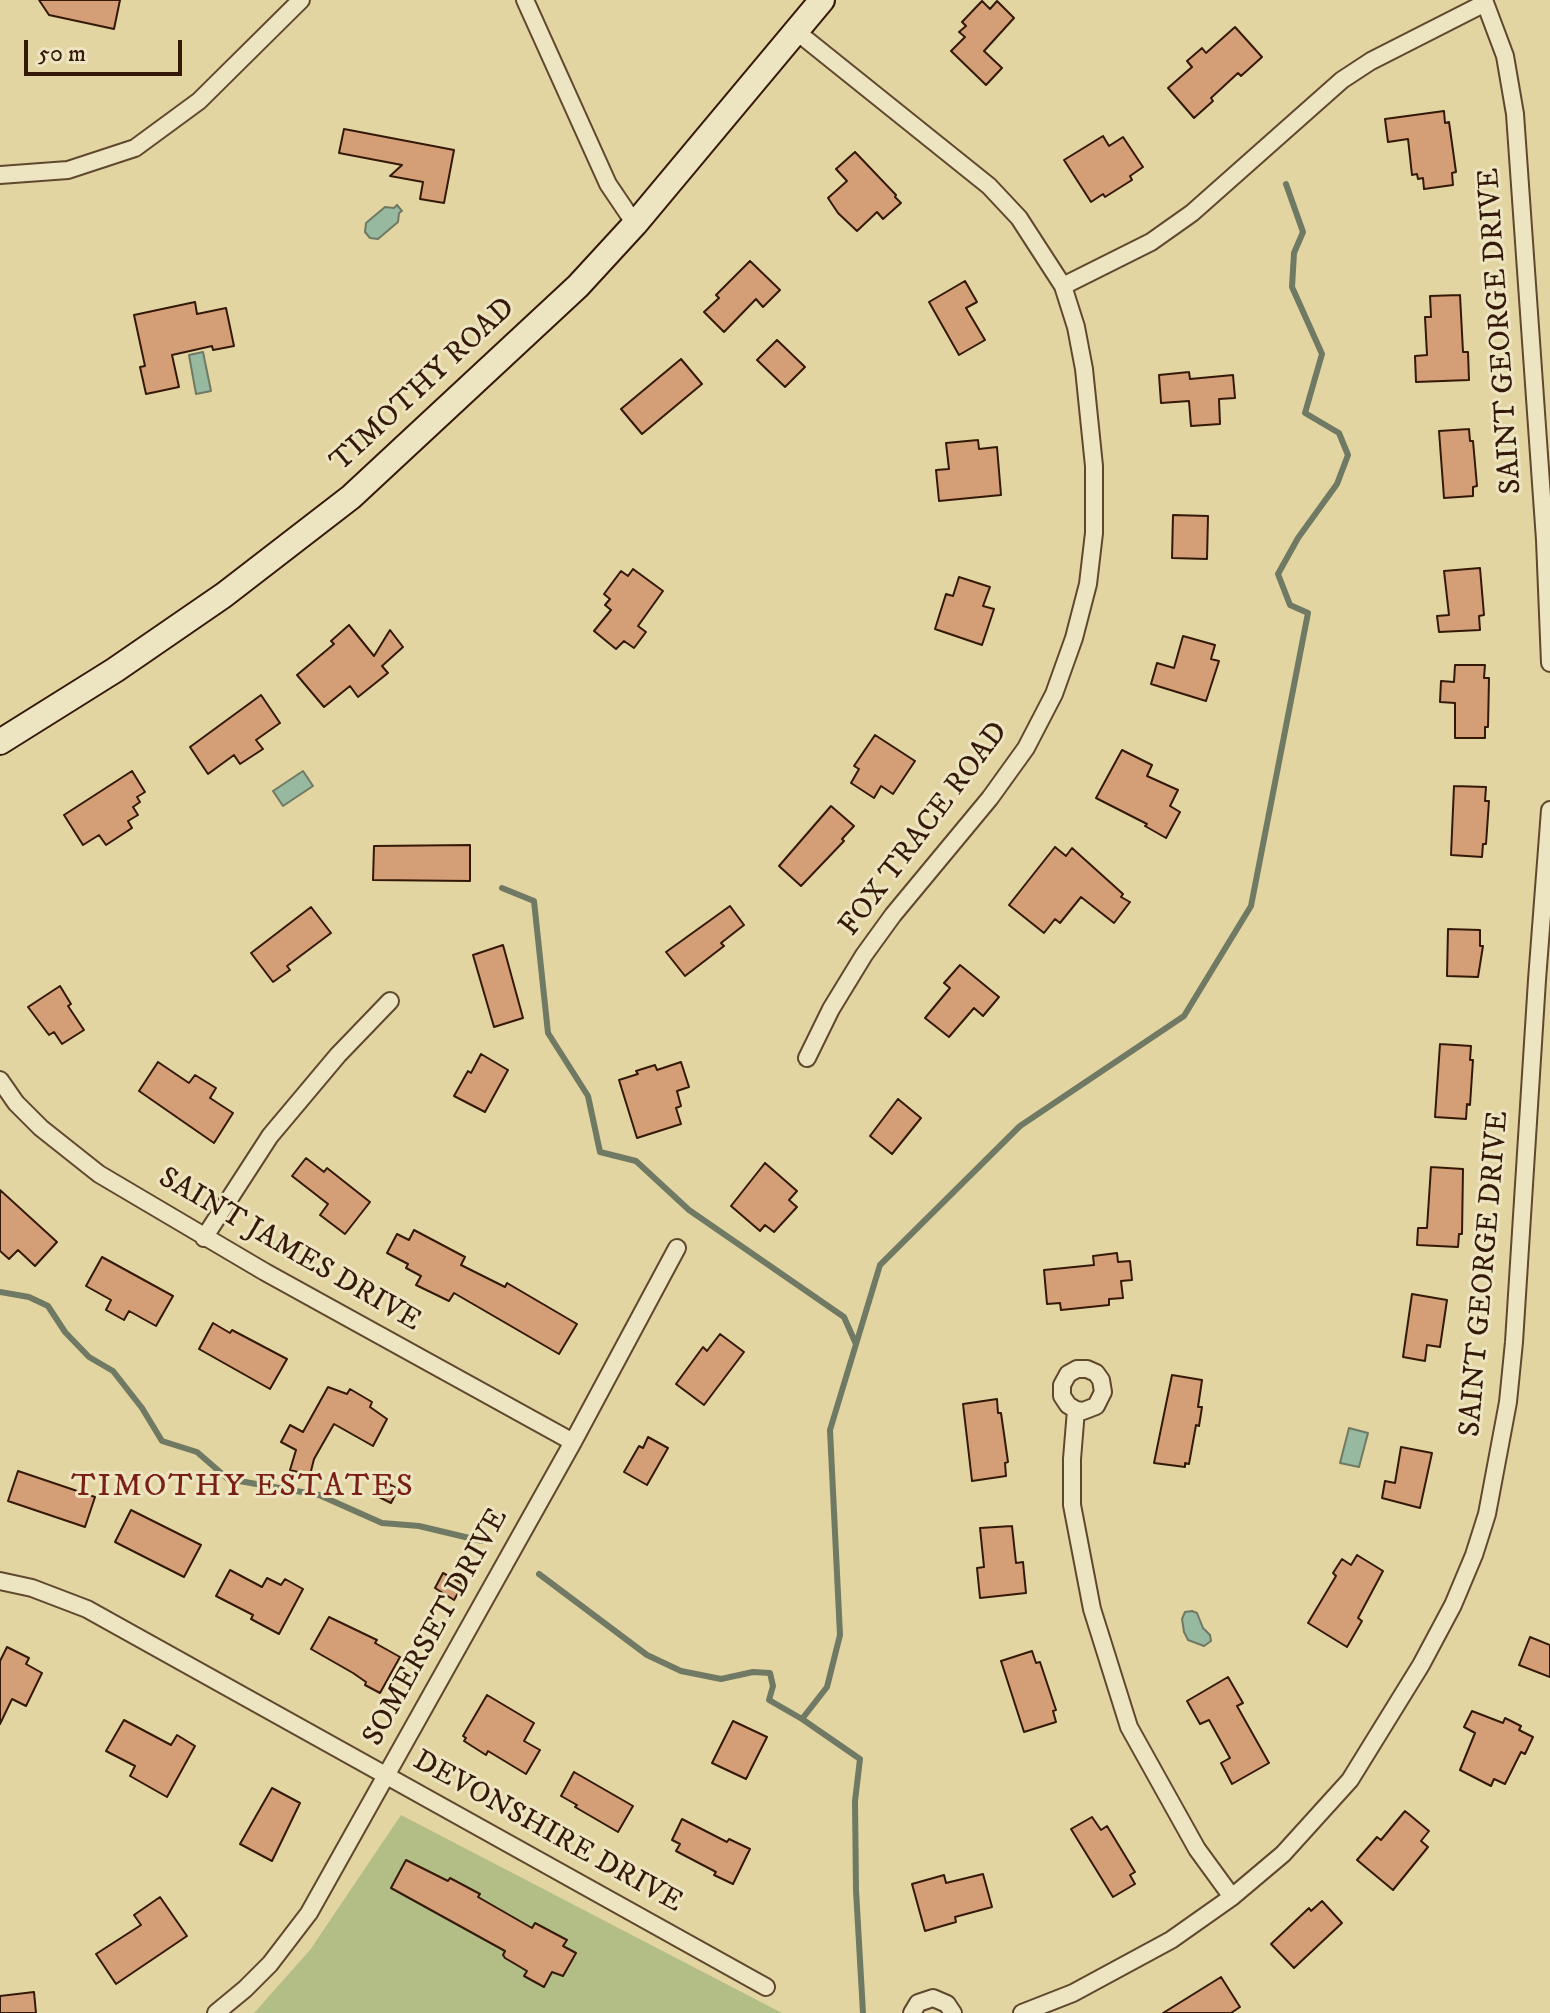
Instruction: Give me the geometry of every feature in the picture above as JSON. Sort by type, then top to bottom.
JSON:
[{"type":"main road","name":"TIMOTHY ROAD","points":[[0,742],[212,604],[351,497],[530,332],[635,224],[822,0]]},
{"type":"street","points":[[0,175],[68,170],[135,148],[199,101],[301,0]]},
{"type":"street","points":[[525,0],[608,184],[635,224]]},
{"type":"street","points":[[1063,286],[1151,242],[1192,213],[1342,80],[1371,61],[1484,2]]},
{"type":"street","name":"SAINT GEORGE DRIVE","points":[[1484,2],[1505,56],[1515,114],[1547,540],[1550,663]]},
{"type":"street","name":"FOX TRACE ROAD","points":[[797,32],[989,186],[1019,218],[1063,286],[1076,327],[1084,369],[1094,466],[1094,533],[1088,584],[1074,638],[1054,694],[1026,748],[990,798],[893,915],[864,955],[831,1009],[807,1058]]},
{"type":"street","name":"SAINT GEORGE DRIVE","points":[[1022,2013],[1073,1993],[1171,1940],[1232,1897],[1283,1854],[1350,1780],[1421,1665],[1453,1605],[1487,1514],[1508,1402],[1550,810]]},
{"type":"street","points":[[204,1238],[270,1136],[338,1055],[390,1001]]},
{"type":"street","name":"SAINT JAMES DRIVE","points":[[0,1080],[16,1103],[70,1153],[99,1174],[204,1238],[573,1442]]},
{"type":"street","name":"SOMERSET DRIVE","points":[[216,2013],[245,1989],[292,1939],[573,1442],[677,1248]]},
{"type":"street","points":[[1076,1410],[1072,1505],[1096,1624],[1129,1727],[1197,1849],[1232,1897]]},
{"type":"street","name":"DEVONSHIRE DRIVE","points":[[0,1581],[32,1588],[87,1609],[766,1987]]},
{"type":"street","points":[[912,2013],[918,2003],[933,1998],[947,2004],[953,2013]]},
{"type":"shaded area","points":[[397,205],[402,211],[398,222],[378,239],[370,238],[365,232],[366,223],[385,207],[394,208]]},
{"type":"shaded area","points":[[203,352],[211,391],[196,394],[189,355]]},
{"type":"shaded area","points":[[303,771],[313,786],[283,806],[273,791]]},
{"type":"shaded area","points":[[1349,1428],[1368,1433],[1359,1467],[1340,1463]]},
{"type":"shaded area","points":[[1185,1612],[1197,1613],[1203,1628],[1210,1635],[1211,1641],[1204,1646],[1188,1640],[1184,1632],[1182,1619]]},
{"type":"shaded area","points":[[401,1815],[782,2013],[254,2013],[310,1950]]},
{"type":"building","points":[[39,0],[120,0],[114,29],[49,15]]},
{"type":"building","points":[[982,1],[990,9],[997,1],[1014,18],[984,51],[1002,68],[986,85],[951,51],[965,37],[959,32],[966,26],[962,22]]},
{"type":"building","points":[[1235,27],[1262,57],[1241,76],[1238,73],[1194,118],[1168,88],[1192,67],[1187,61],[1202,48],[1206,53]]},
{"type":"building","points":[[1444,111],[1445,123],[1449,122],[1456,172],[1452,173],[1453,185],[1424,189],[1423,178],[1412,175],[1408,139],[1388,142],[1385,119]]},
{"type":"building","points":[[344,129],[454,150],[444,203],[420,199],[423,182],[390,176],[402,165],[339,153]]},
{"type":"building","points":[[1103,136],[1109,146],[1123,137],[1143,167],[1130,176],[1132,180],[1091,202],[1064,160]]},
{"type":"building","points":[[855,152],[901,203],[883,219],[877,212],[857,231],[828,198],[847,181],[836,169]]},
{"type":"building","points":[[750,261],[780,290],[763,307],[756,299],[724,332],[704,312],[719,298],[716,295]]},
{"type":"building","points":[[965,281],[977,302],[966,308],[985,340],[959,355],[929,302]]},
{"type":"building","points":[[1460,295],[1463,352],[1468,352],[1469,380],[1416,382],[1415,356],[1427,355],[1425,317],[1431,317],[1430,296]]},
{"type":"building","points":[[195,302],[197,314],[226,308],[234,346],[213,350],[212,346],[172,355],[179,387],[146,394],[140,367],[145,366],[134,315]]},
{"type":"building","points":[[777,340],[805,367],[785,387],[757,360]]},
{"type":"building","points":[[681,359],[702,384],[642,434],[621,409]]},
{"type":"building","points":[[1189,372],[1190,379],[1233,375],[1235,398],[1219,399],[1220,424],[1191,426],[1189,401],[1161,403],[1159,375]]},
{"type":"building","points":[[1469,429],[1477,486],[1473,487],[1473,496],[1444,498],[1439,431]]},
{"type":"building","points":[[978,440],[979,449],[997,447],[1001,495],[939,501],[936,470],[949,469],[946,443]]},
{"type":"building","points":[[1173,515],[1208,516],[1207,559],[1172,558]]},
{"type":"building","points":[[1480,568],[1484,615],[1479,616],[1480,630],[1439,632],[1437,616],[1449,615],[1444,571]]},
{"type":"building","points":[[633,569],[663,591],[638,626],[646,632],[634,648],[624,641],[616,649],[594,631],[611,610],[605,605],[610,599],[604,594],[621,571],[628,576]]},
{"type":"building","points":[[959,577],[990,587],[983,606],[994,609],[982,645],[935,629],[946,594],[953,596]]},
{"type":"building","points":[[349,625],[374,656],[390,630],[403,647],[382,666],[388,673],[358,697],[350,686],[324,707],[297,675],[334,644],[331,641]]},
{"type":"building","points":[[1183,636],[1215,645],[1211,659],[1219,661],[1206,701],[1151,684],[1157,663],[1174,668]]},
{"type":"building","points":[[1455,665],[1485,665],[1484,678],[1489,678],[1485,738],[1455,738],[1455,703],[1440,702],[1441,681],[1454,682]]},
{"type":"building","points":[[261,695],[280,723],[256,740],[263,749],[240,764],[234,755],[208,774],[190,747]]},
{"type":"building","points":[[875,735],[915,761],[893,794],[881,786],[874,798],[851,783],[859,769],[854,766]]},
{"type":"building","points":[[1122,750],[1152,765],[1147,776],[1178,790],[1170,806],[1180,812],[1166,838],[1145,826],[1147,824],[1096,798]]},
{"type":"building","points":[[132,771],[145,792],[137,797],[140,802],[133,807],[138,815],[128,821],[132,828],[106,845],[99,835],[83,845],[64,815]]},
{"type":"building","points":[[1454,786],[1486,787],[1485,801],[1489,801],[1482,857],[1451,855]]},
{"type":"building","points":[[831,806],[854,826],[842,839],[844,841],[801,886],[779,866]]},
{"type":"building","points":[[470,845],[470,881],[373,880],[374,846]]},
{"type":"building","points":[[1055,847],[1066,856],[1072,848],[1123,894],[1121,897],[1130,902],[1114,923],[1081,897],[1060,923],[1055,919],[1044,933],[1009,905]]},
{"type":"building","points":[[730,906],[744,925],[721,943],[724,946],[685,976],[666,952]]},
{"type":"building","points":[[311,907],[331,933],[287,966],[290,970],[273,982],[251,953]]},
{"type":"building","points":[[1448,929],[1480,930],[1480,946],[1483,946],[1478,977],[1447,976]]},
{"type":"building","points":[[503,945],[523,1018],[494,1027],[473,955]]},
{"type":"building","points":[[960,965],[999,997],[983,1016],[974,1008],[949,1037],[925,1018],[950,988],[944,983]]},
{"type":"building","points":[[60,986],[71,1004],[68,1006],[84,1030],[62,1044],[54,1032],[49,1035],[28,1007]]},
{"type":"building","points":[[1440,1044],[1471,1046],[1470,1105],[1467,1104],[1466,1119],[1435,1117]]},
{"type":"building","points":[[481,1054],[508,1070],[485,1112],[454,1096]]},
{"type":"building","points":[[158,1062],[189,1083],[195,1075],[216,1088],[210,1098],[233,1113],[214,1143],[139,1091]]},
{"type":"building","points":[[681,1062],[689,1087],[677,1091],[681,1106],[676,1108],[681,1124],[637,1138],[619,1080],[655,1065],[657,1070]]},
{"type":"building","points":[[898,1099],[921,1118],[892,1154],[870,1136]]},
{"type":"building","points":[[306,1158],[324,1172],[327,1168],[370,1202],[345,1234],[320,1215],[328,1204],[292,1176]]},
{"type":"building","points":[[765,1163],[797,1191],[789,1200],[797,1207],[774,1232],[765,1225],[760,1231],[731,1206]]},
{"type":"building","points":[[1431,1167],[1463,1169],[1462,1234],[1459,1234],[1458,1247],[1417,1245],[1418,1228],[1427,1228]]},
{"type":"building","points":[[0,1190],[57,1242],[35,1266],[18,1250],[9,1259],[0,1251]]},
{"type":"building","points":[[414,1230],[465,1257],[461,1265],[505,1287],[507,1283],[577,1324],[559,1354],[454,1293],[449,1301],[416,1285],[421,1276],[406,1268],[408,1264],[387,1253],[397,1234],[409,1240]]},
{"type":"building","points":[[1117,1253],[1118,1262],[1130,1261],[1132,1280],[1121,1281],[1123,1298],[1109,1299],[1109,1305],[1061,1310],[1060,1303],[1047,1304],[1044,1270],[1094,1265],[1093,1256]]},
{"type":"building","points":[[102,1257],[173,1296],[156,1326],[129,1311],[124,1320],[106,1310],[111,1300],[86,1286]]},
{"type":"building","points":[[1412,1294],[1447,1300],[1440,1347],[1427,1345],[1425,1361],[1403,1357]]},
{"type":"building","points":[[213,1323],[287,1359],[270,1389],[199,1349]]},
{"type":"building","points":[[720,1334],[744,1352],[704,1405],[676,1384],[703,1347],[707,1351]]},
{"type":"building","points":[[1172,1375],[1202,1380],[1199,1426],[1196,1425],[1189,1464],[1185,1463],[1185,1467],[1154,1463]]},
{"type":"building","points":[[328,1387],[347,1394],[350,1389],[372,1402],[370,1407],[387,1419],[373,1446],[334,1424],[314,1459],[310,1475],[290,1470],[296,1450],[281,1442],[290,1425],[303,1432]]},
{"type":"building","points":[[997,1399],[1008,1462],[1005,1463],[1006,1476],[972,1481],[963,1404]]},
{"type":"building","points":[[648,1437],[668,1448],[647,1485],[624,1472]]},
{"type":"building","points":[[1401,1447],[1432,1453],[1420,1508],[1382,1498],[1385,1481],[1395,1483]]},
{"type":"building","points":[[18,1471],[95,1497],[85,1527],[8,1501]]},
{"type":"building","points":[[381,1480],[398,1489],[391,1503],[375,1495]]},
{"type":"building","points":[[131,1510],[201,1545],[184,1577],[115,1542]]},
{"type":"building","points":[[1012,1526],[1016,1563],[1023,1562],[1026,1593],[980,1598],[977,1568],[984,1567],[980,1528]]},
{"type":"building","points":[[1357,1555],[1383,1571],[1358,1618],[1362,1621],[1347,1647],[1308,1623],[1336,1576],[1333,1573],[1342,1559],[1351,1565]]},
{"type":"building","points":[[230,1570],[262,1587],[267,1578],[281,1585],[285,1579],[303,1589],[279,1634],[251,1619],[253,1615],[216,1596]]},
{"type":"building","points":[[443,1573],[463,1584],[454,1600],[435,1588]]},
{"type":"building","points":[[329,1617],[377,1640],[375,1643],[400,1657],[380,1693],[311,1649]]},
{"type":"building","points":[[1530,1637],[1550,1645],[1550,1677],[1519,1665]]},
{"type":"building","points":[[7,1647],[29,1658],[26,1664],[42,1673],[26,1706],[12,1699],[0,1724],[0,1661]]},
{"type":"building","points":[[1032,1651],[1036,1663],[1040,1662],[1056,1710],[1053,1711],[1056,1722],[1024,1732],[1001,1661]]},
{"type":"building","points":[[1228,1677],[1243,1703],[1237,1706],[1269,1763],[1232,1784],[1221,1763],[1230,1758],[1209,1720],[1200,1724],[1187,1701]]},
{"type":"building","points":[[487,1695],[534,1723],[524,1741],[540,1750],[526,1774],[488,1751],[486,1755],[464,1741],[466,1738],[463,1736]]},
{"type":"building","points":[[1472,1711],[1503,1723],[1505,1718],[1533,1737],[1525,1754],[1521,1752],[1505,1784],[1494,1779],[1491,1786],[1460,1770],[1475,1733],[1464,1727]]},
{"type":"building","points":[[124,1720],[171,1745],[177,1735],[195,1746],[167,1797],[130,1776],[135,1766],[106,1751]]},
{"type":"building","points":[[733,1721],[767,1737],[746,1779],[712,1763]]},
{"type":"building","points":[[574,1772],[633,1806],[618,1832],[561,1796]]},
{"type":"building","points":[[272,1788],[300,1803],[272,1861],[240,1844]]},
{"type":"building","points":[[1405,1811],[1429,1831],[1421,1841],[1428,1847],[1393,1890],[1357,1860],[1377,1837],[1381,1840]]},
{"type":"building","points":[[1092,1817],[1101,1830],[1107,1826],[1135,1872],[1130,1875],[1135,1884],[1113,1897],[1071,1829]]},
{"type":"building","points":[[682,1819],[727,1842],[729,1839],[750,1849],[733,1884],[676,1851],[680,1844],[672,1840]]},
{"type":"building","points":[[406,1860],[480,1894],[478,1897],[532,1928],[535,1923],[567,1940],[563,1946],[576,1953],[563,1976],[552,1972],[544,1987],[524,1976],[527,1971],[505,1958],[505,1951],[391,1888]]},
{"type":"building","points":[[983,1874],[992,1907],[955,1917],[956,1922],[925,1931],[912,1884],[944,1875],[946,1883]]},
{"type":"building","points":[[160,1897],[187,1936],[116,1984],[96,1954],[141,1925],[134,1915]]},
{"type":"building","points":[[1322,1901],[1342,1923],[1294,1968],[1271,1944],[1309,1908],[1311,1911]]},
{"type":"building","points":[[1221,1977],[1240,2007],[1231,2013],[1163,2013]]},
{"type":"building","points":[[34,1992],[36,2013],[0,2013],[0,1996]]},
{"type":"waterway","points":[[863,2013],[856,1890],[855,1801],[860,1759],[802,1719],[827,1687],[840,1635],[830,1430],[880,1265],[1020,1126],[1184,1016],[1251,906],[1308,613],[1290,605],[1278,574],[1298,538],[1337,484],[1348,455],[1339,433],[1305,413],[1322,354],[1292,287],[1294,253],[1303,232],[1286,184]]},
{"type":"waterway","points":[[502,888],[534,901],[548,1033],[588,1096],[600,1152],[636,1161],[689,1210],[844,1317],[856,1344]]},
{"type":"waterway","points":[[0,1292],[29,1297],[48,1306],[65,1332],[89,1357],[113,1371],[142,1408],[162,1441],[197,1452],[228,1479],[319,1495],[382,1523],[419,1526],[482,1541]]},
{"type":"waterway","points":[[539,1574],[647,1655],[681,1671],[721,1679],[753,1672],[770,1673],[773,1686],[769,1700],[802,1719]]},
{"type":"district","name":"TIMOTHY ESTATES","points":[[243,1488]]}]
